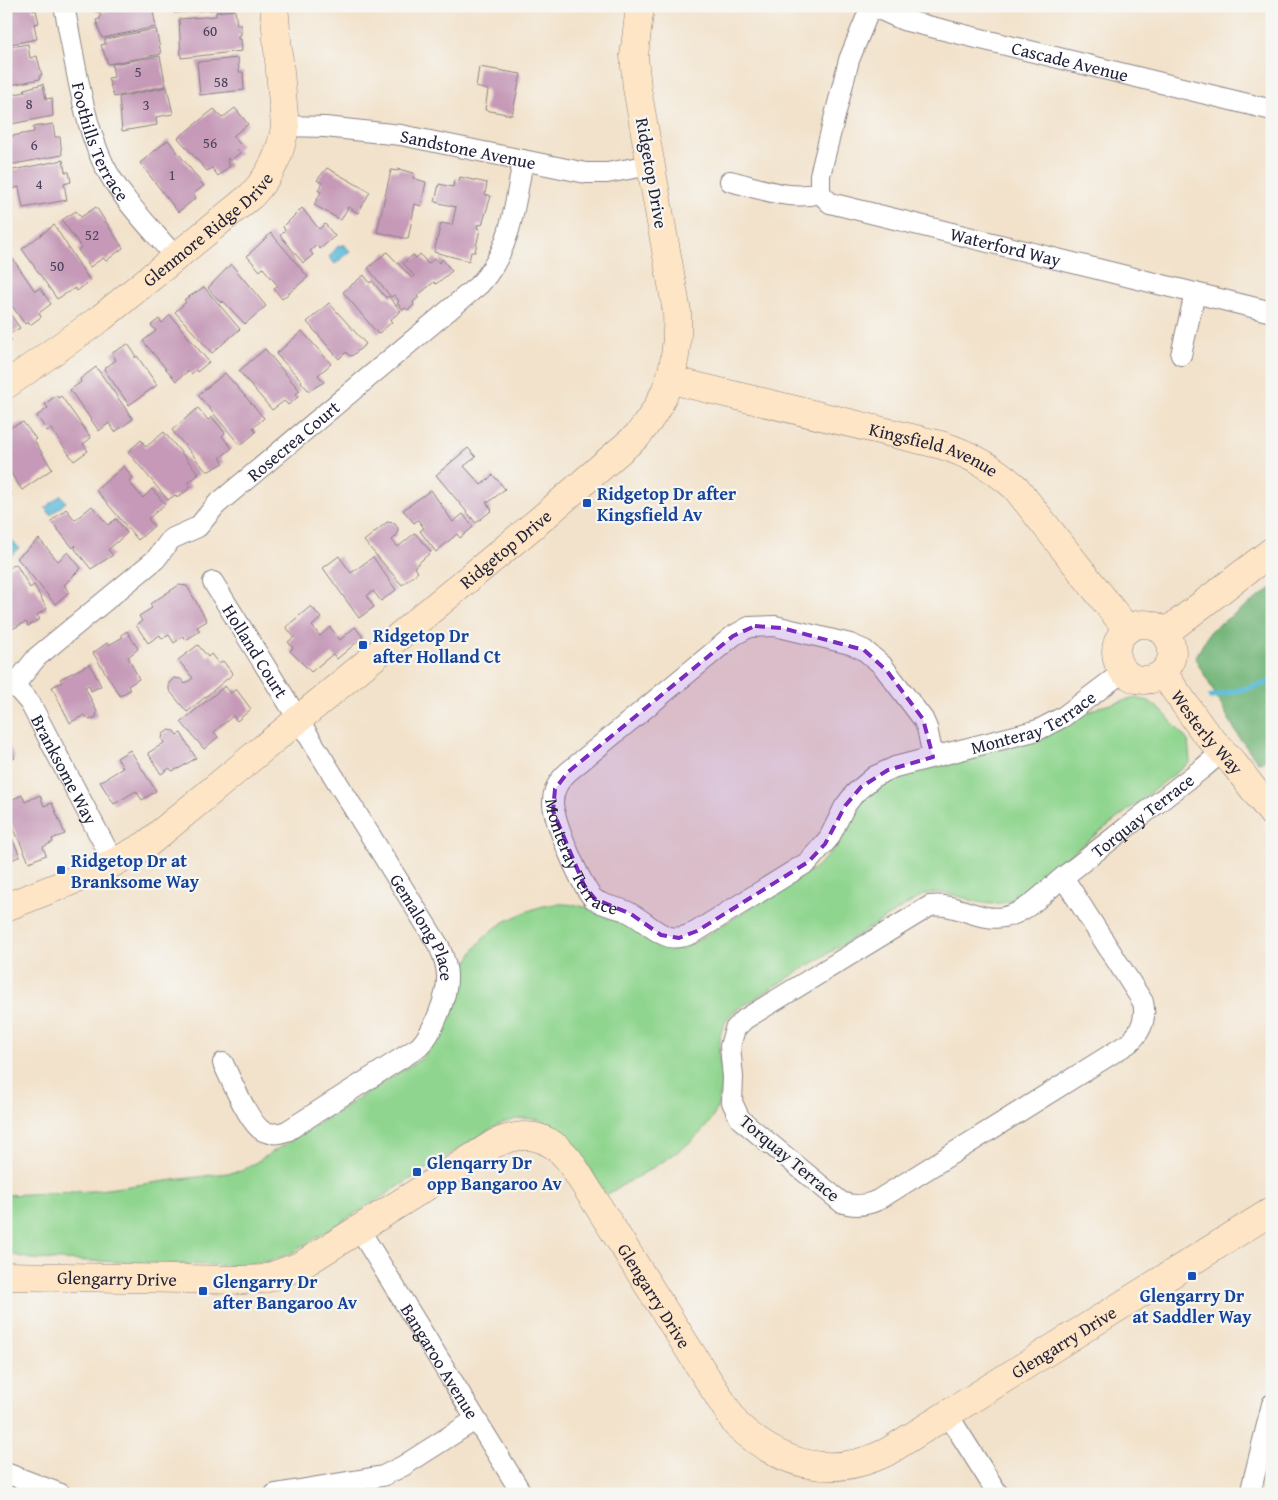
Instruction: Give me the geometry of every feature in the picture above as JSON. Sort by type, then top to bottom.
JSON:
[{"type":"street","name":"Foothills Terrace","points":[[64,6],[88,118],[104,164],[134,208],[176,258]]},
{"type":"street","name":"Glenmore Ridge Drive","points":[[6,385],[101,318],[252,195],[265,181],[276,163],[283,145],[285,126],[274,6]]},
{"type":"street","name":"Ridgetop Drive","points":[[6,907],[114,863],[158,836],[638,435],[662,401],[671,380],[678,334],[677,312],[635,72],[635,42],[640,6]]},
{"type":"street","name":"Cascade Avenue","points":[[872,6],[903,20],[1272,110]]},
{"type":"street","points":[[730,181],[794,196],[806,197],[820,193],[820,175],[849,60],[872,6]]},
{"type":"street","name":"Sandstone Avenue","points":[[285,126],[322,127],[401,135],[586,173],[607,173],[651,166]]},
{"type":"street","name":"Rosecrea Court","points":[[10,686],[37,657],[156,559],[171,539],[198,527],[216,506],[480,284],[504,247],[523,160]]},
{"type":"street","name":"Waterford Way","points":[[820,193],[830,203],[839,206],[1272,312]]},
{"type":"street","points":[[1181,355],[1195,293]]},
{"type":"street","name":"Kingsfield Avenue","points":[[671,380],[941,445],[972,456],[998,472],[1016,488],[1127,629]]},
{"type":"street","points":[[1166,633],[1272,551]]},
{"type":"street","name":"Holland Court","points":[[213,582],[298,720]]},
{"type":"street","points":[[1151,624],[1166,633],[1172,649],[1172,658],[1163,672],[1148,680],[1131,677],[1124,671],[1116,654],[1117,645],[1127,629],[1134,625],[1151,624]]},
{"type":"street","name":"Monteray Terrace","points":[[933,757],[927,728],[923,719],[882,665],[870,654],[857,647],[833,640],[775,626],[755,626],[733,636],[568,772],[555,789],[553,811],[584,885],[595,899],[631,914],[657,933],[679,938],[697,931],[808,862],[830,838],[849,800],[867,782],[888,770],[1032,732],[1046,726],[1063,717],[1124,671]]},
{"type":"street","name":"Westerly Way","points":[[1163,672],[1203,730],[1223,751],[1272,813]]},
{"type":"street","name":"Branksome Way","points":[[10,686],[25,695],[114,863]]},
{"type":"street","name":"Gemalong Place","points":[[224,1064],[238,1094],[257,1125],[265,1132],[282,1132],[419,1048],[432,1030],[446,989],[446,966],[439,946],[298,720]]},
{"type":"street","name":"Torquay Terrace","points":[[1063,877],[1143,1002],[1143,1023],[1137,1035],[1129,1043],[878,1200],[864,1205],[851,1205],[838,1200],[740,1119],[732,1102],[733,1077],[730,1046],[735,1029],[745,1019],[922,909],[930,906],[946,905],[982,916],[1004,917],[1024,909],[1063,877],[1223,751]]},
{"type":"street","name":"Glengarry Drive","points":[[6,1276],[254,1280],[276,1276],[300,1266],[494,1144],[522,1136],[543,1139],[555,1145],[569,1160],[728,1414],[746,1433],[766,1448],[790,1460],[836,1466],[858,1464],[887,1452],[1272,1212]]},
{"type":"street","name":"Bangaroo Avenue","points":[[359,1229],[522,1494]]},
{"type":"street","points":[[1250,1494],[1272,1404]]},
{"type":"street","points":[[948,1415],[998,1494]]},
{"type":"street","points":[[275,1494],[383,1476],[403,1466],[475,1420]]},
{"type":"street","points":[[6,1473],[61,1494]]},
{"type":"highlighted area","points":[[755,626],[782,628],[864,650],[887,671],[923,719],[933,757],[888,770],[861,787],[845,806],[825,844],[808,862],[697,931],[679,938],[661,935],[631,914],[595,899],[584,885],[553,811],[555,789],[568,772],[733,636]]},
{"type":"green space","points":[[1272,588],[1272,759],[1258,762],[1240,739],[1195,658],[1211,630]]},
{"type":"green space","points":[[1135,698],[1149,701],[1163,712],[1188,741],[1190,762],[1012,900],[988,904],[947,894],[923,895],[733,1012],[720,1036],[721,1086],[715,1113],[707,1125],[682,1149],[606,1195],[586,1162],[563,1134],[549,1124],[533,1119],[515,1120],[494,1127],[292,1253],[270,1261],[238,1266],[31,1259],[6,1253],[6,1195],[92,1191],[242,1171],[421,1059],[435,1041],[445,1022],[467,962],[478,944],[494,929],[517,916],[536,908],[552,905],[580,906],[612,916],[652,940],[669,947],[690,945],[818,866],[836,846],[849,817],[863,798],[881,784],[901,775],[1074,720],[1099,707]]},
{"type":"water","points":[[344,244],[350,252],[335,264],[329,257],[339,245]]},
{"type":"water","points":[[61,495],[66,502],[51,515],[45,508]]},
{"type":"water","points":[[6,534],[19,548],[12,555],[6,548]]},
{"type":"building","points":[[6,6],[32,6],[33,11],[36,10],[39,23],[34,24],[37,39],[6,45]]},
{"type":"building","points":[[93,6],[121,6],[121,7],[97,12]]},
{"type":"building","points":[[130,6],[152,6],[156,27],[102,38],[96,20],[100,19],[100,13]]},
{"type":"building","points":[[173,6],[237,6],[237,8],[174,13]]},
{"type":"building","points":[[235,10],[237,25],[241,25],[241,35],[238,35],[238,39],[241,39],[242,51],[181,58],[179,19],[216,16],[216,12]]},
{"type":"building","points":[[156,29],[161,54],[108,64],[101,45],[105,44],[105,39]]},
{"type":"building","points":[[28,44],[30,58],[37,56],[42,75],[40,75],[40,79],[6,86],[6,48]]},
{"type":"building","points":[[160,56],[166,86],[114,97],[108,78],[114,77],[112,64]]},
{"type":"building","points":[[238,58],[239,72],[243,72],[244,90],[200,95],[197,62]]},
{"type":"building","points":[[479,67],[521,74],[512,115],[485,110],[488,90],[476,87]]},
{"type":"building","points":[[43,84],[46,99],[52,98],[53,116],[6,125],[6,96],[25,92],[24,89]]},
{"type":"building","points":[[167,87],[173,114],[156,117],[157,125],[122,131],[119,97]]},
{"type":"building","points":[[235,108],[248,124],[233,136],[241,145],[237,149],[240,153],[230,161],[228,158],[227,161],[230,166],[218,176],[212,168],[207,171],[178,138],[214,109],[222,118]]},
{"type":"building","points":[[53,124],[55,137],[60,137],[62,155],[9,165],[6,137],[34,132],[33,127]]},
{"type":"building","points":[[168,140],[204,186],[193,194],[196,198],[178,212],[140,163]]},
{"type":"building","points":[[63,160],[65,172],[69,172],[71,182],[64,184],[67,200],[23,208],[19,187],[12,189],[8,171]]},
{"type":"building","points":[[327,168],[370,192],[358,213],[348,207],[341,220],[314,205],[321,192],[318,190],[322,183],[317,180]]},
{"type":"building","points":[[398,169],[414,173],[413,178],[426,182],[421,206],[415,204],[408,239],[377,232],[391,170],[398,171]]},
{"type":"building","points":[[460,177],[487,183],[485,194],[491,196],[482,225],[478,224],[477,228],[480,229],[475,252],[471,252],[469,261],[434,252],[441,223],[452,225],[456,207],[435,202],[439,184],[453,187],[454,180],[459,181]]},
{"type":"building","points":[[96,207],[123,248],[106,261],[103,258],[90,267],[78,250],[81,247],[62,220],[76,211],[81,217]]},
{"type":"building","points":[[302,208],[319,229],[325,224],[335,236],[320,249],[317,245],[310,251],[313,255],[303,263],[280,235],[285,230],[283,227]]},
{"type":"building","points":[[54,225],[90,281],[77,291],[75,288],[57,299],[22,249]]},
{"type":"building","points":[[271,233],[308,277],[282,299],[274,289],[278,286],[263,268],[260,271],[247,256]]},
{"type":"building","points":[[387,252],[412,278],[414,276],[403,263],[413,255],[416,258],[420,254],[428,264],[435,258],[439,263],[442,259],[452,271],[436,284],[434,282],[417,296],[419,297],[413,302],[414,305],[408,310],[405,308],[403,310],[397,303],[399,301],[394,295],[391,297],[368,268]]},
{"type":"building","points":[[13,259],[35,291],[40,288],[51,304],[39,313],[41,317],[30,325],[28,322],[25,324],[6,298],[6,264]]},
{"type":"building","points":[[231,264],[266,306],[245,324],[223,301],[221,303],[208,288]]},
{"type":"building","points":[[364,275],[370,283],[372,281],[386,298],[388,296],[401,311],[378,334],[343,292]]},
{"type":"building","points":[[204,287],[240,329],[212,353],[175,312],[186,302],[184,300]]},
{"type":"building","points":[[329,303],[366,344],[353,355],[350,356],[346,352],[339,359],[307,322]]},
{"type":"building","points":[[6,308],[20,328],[8,335],[12,341],[6,345]]},
{"type":"building","points":[[170,315],[209,362],[197,372],[196,370],[191,374],[188,371],[176,381],[143,341],[156,331],[151,325],[159,319],[162,323]]},
{"type":"building","points":[[302,331],[331,364],[318,375],[324,382],[309,391],[276,354]]},
{"type":"building","points":[[128,344],[135,354],[135,358],[137,356],[157,385],[129,405],[104,369],[116,360],[112,353]]},
{"type":"building","points":[[265,349],[300,391],[295,394],[298,397],[288,405],[284,401],[272,410],[239,371]]},
{"type":"building","points":[[96,367],[133,419],[115,432],[109,423],[99,431],[70,390],[81,382],[80,379]]},
{"type":"building","points":[[225,373],[264,418],[253,428],[256,432],[242,444],[239,444],[198,395]]},
{"type":"building","points":[[57,395],[58,398],[61,396],[91,438],[83,444],[88,451],[74,461],[51,429],[47,431],[37,416],[48,408],[45,404]]},
{"type":"building","points":[[198,408],[208,420],[212,417],[225,433],[222,436],[232,448],[220,458],[224,463],[209,471],[206,471],[172,430]]},
{"type":"building","points":[[23,422],[36,439],[34,440],[52,469],[22,490],[6,466],[6,429]]},
{"type":"building","points":[[164,432],[199,474],[188,483],[191,487],[181,495],[177,497],[175,495],[168,500],[128,452],[141,440],[146,447]]},
{"type":"building","points":[[468,448],[476,457],[464,466],[481,485],[493,475],[505,489],[489,502],[486,502],[492,510],[476,523],[436,475]]},
{"type":"building","points":[[124,466],[133,478],[129,482],[143,498],[152,489],[165,504],[148,519],[154,526],[138,540],[96,490]]},
{"type":"building","points":[[6,485],[12,495],[6,499]]},
{"type":"building","points":[[431,490],[453,522],[463,514],[473,527],[460,538],[457,534],[436,552],[420,531],[424,528],[418,520],[414,523],[403,510]]},
{"type":"building","points":[[92,506],[108,525],[116,519],[127,533],[108,550],[113,555],[91,569],[75,549],[76,545],[73,548],[51,521],[66,509],[75,520]]},
{"type":"building","points":[[387,522],[394,523],[398,528],[397,535],[392,540],[398,547],[415,533],[431,552],[414,567],[418,572],[402,585],[364,541]]},
{"type":"building","points":[[39,539],[58,561],[68,552],[81,568],[64,585],[69,592],[55,604],[17,558]]},
{"type":"building","points":[[339,556],[351,573],[373,557],[396,590],[381,601],[373,591],[367,596],[374,607],[359,618],[323,568]]},
{"type":"building","points":[[16,564],[30,588],[34,585],[47,609],[37,615],[40,619],[28,626],[26,622],[6,632],[6,570]]},
{"type":"building","points":[[179,585],[187,586],[207,621],[197,627],[200,631],[186,640],[183,636],[174,643],[169,635],[162,639],[160,635],[148,643],[136,625],[142,621],[139,616],[152,608],[150,604]]},
{"type":"building","points":[[311,606],[321,618],[312,626],[320,636],[330,627],[340,640],[355,627],[363,637],[337,659],[333,654],[311,672],[290,651],[293,648],[288,642],[294,637],[286,627]]},
{"type":"building","points":[[127,631],[138,649],[128,657],[139,679],[128,686],[130,690],[120,696],[93,653],[107,643],[109,645],[123,637],[121,635]]},
{"type":"building","points":[[198,645],[208,657],[211,654],[219,664],[223,661],[233,674],[187,712],[169,690],[169,683],[174,678],[181,679],[185,684],[193,678],[178,660]]},
{"type":"building","points":[[90,664],[101,686],[91,691],[89,685],[85,687],[97,712],[96,717],[90,720],[84,715],[70,723],[52,687],[62,682],[60,679]]},
{"type":"building","points":[[225,686],[231,693],[236,689],[251,709],[237,721],[233,716],[214,732],[218,737],[204,749],[181,722]]},
{"type":"building","points":[[169,730],[174,731],[177,735],[181,733],[196,758],[180,768],[172,771],[170,768],[161,774],[148,753],[164,743],[162,739],[163,734]]},
{"type":"building","points":[[6,740],[15,758],[6,762]]},
{"type":"building","points":[[130,750],[156,791],[142,800],[136,791],[114,804],[100,782],[123,768],[117,758]]},
{"type":"building","points":[[22,795],[25,802],[40,795],[44,806],[52,803],[65,834],[52,839],[53,842],[43,847],[46,855],[29,862],[6,812],[6,802]]},
{"type":"building","points":[[6,825],[20,856],[8,862],[10,865],[6,867]]},
{"type":"waterway","points":[[1211,697],[1272,682]]},
{"type":"place","name":"Ridgetop Dr after Kingsfield Av","points":[[587,503]]},
{"type":"place","name":"Ridgetop Dr after Holland Ct","points":[[363,645]]},
{"type":"place","name":"Ridgetop Dr at Branksome Way","points":[[61,870]]},
{"type":"place","name":"Glenqarry Dr opp Bangaroo Av","points":[[417,1172]]},
{"type":"place","name":"Glengarry Dr at Saddler Way","points":[[1192,1276]]},
{"type":"place","name":"Glengarry Dr after Bangaroo Av","points":[[203,1291]]}]
